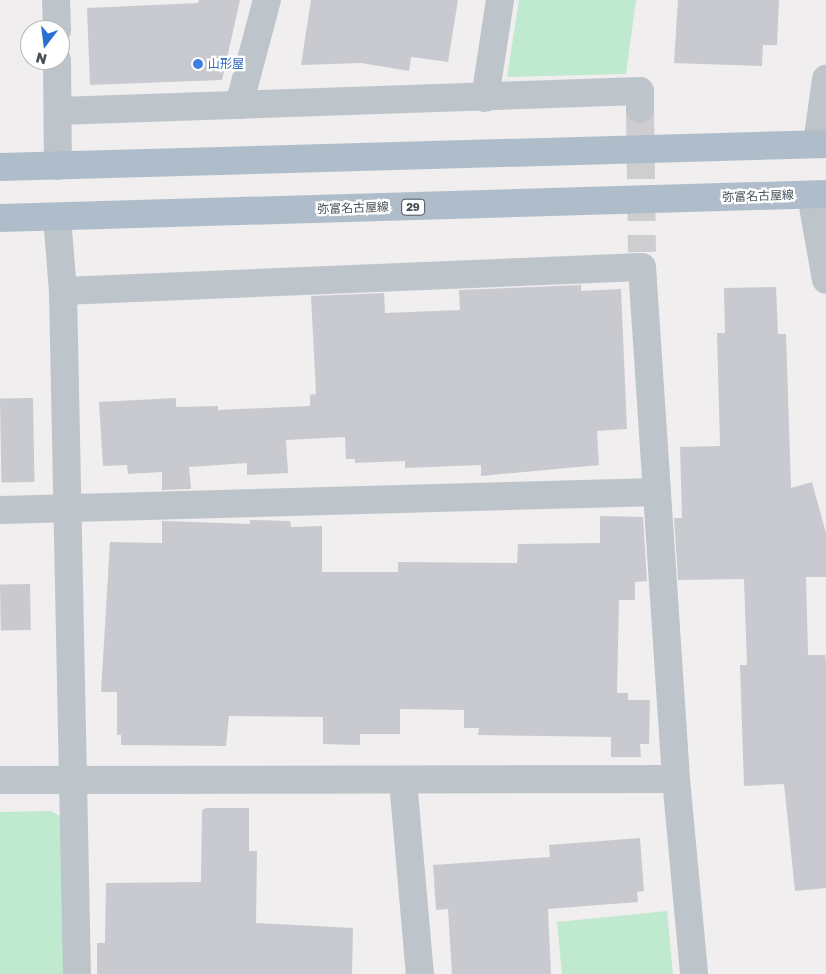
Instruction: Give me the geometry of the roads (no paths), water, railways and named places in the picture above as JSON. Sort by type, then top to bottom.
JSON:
[{"type":"main road","points":[[0,168],[821,144]]},
{"type":"main road","name":"弥富名古屋線","points":[[0,218],[818,194]]},
{"type":"street","points":[[56,0],[57,20]]},
{"type":"street","points":[[239,105],[267,0]]},
{"type":"street","points":[[485,98],[500,0]]},
{"type":"street","points":[[57,70],[58,166]]},
{"type":"street","points":[[821,144],[826,80]]},
{"type":"street","points":[[58,111],[485,98],[640,91],[640,109]]},
{"type":"street","points":[[818,194],[826,280]]},
{"type":"street","points":[[57,217],[63,291],[65,508],[77,974]]},
{"type":"street","points":[[63,291],[642,259],[676,779],[694,974]]},
{"type":"street","points":[[0,510],[657,492]]},
{"type":"street","points":[[0,780],[71,778],[403,781],[676,779]]},
{"type":"street","points":[[403,781],[420,974]]},
{"type":"tunnel","points":[[640,109],[642,252]]},
{"type":"place","name":"山形屋","points":[[198,64]]}]
